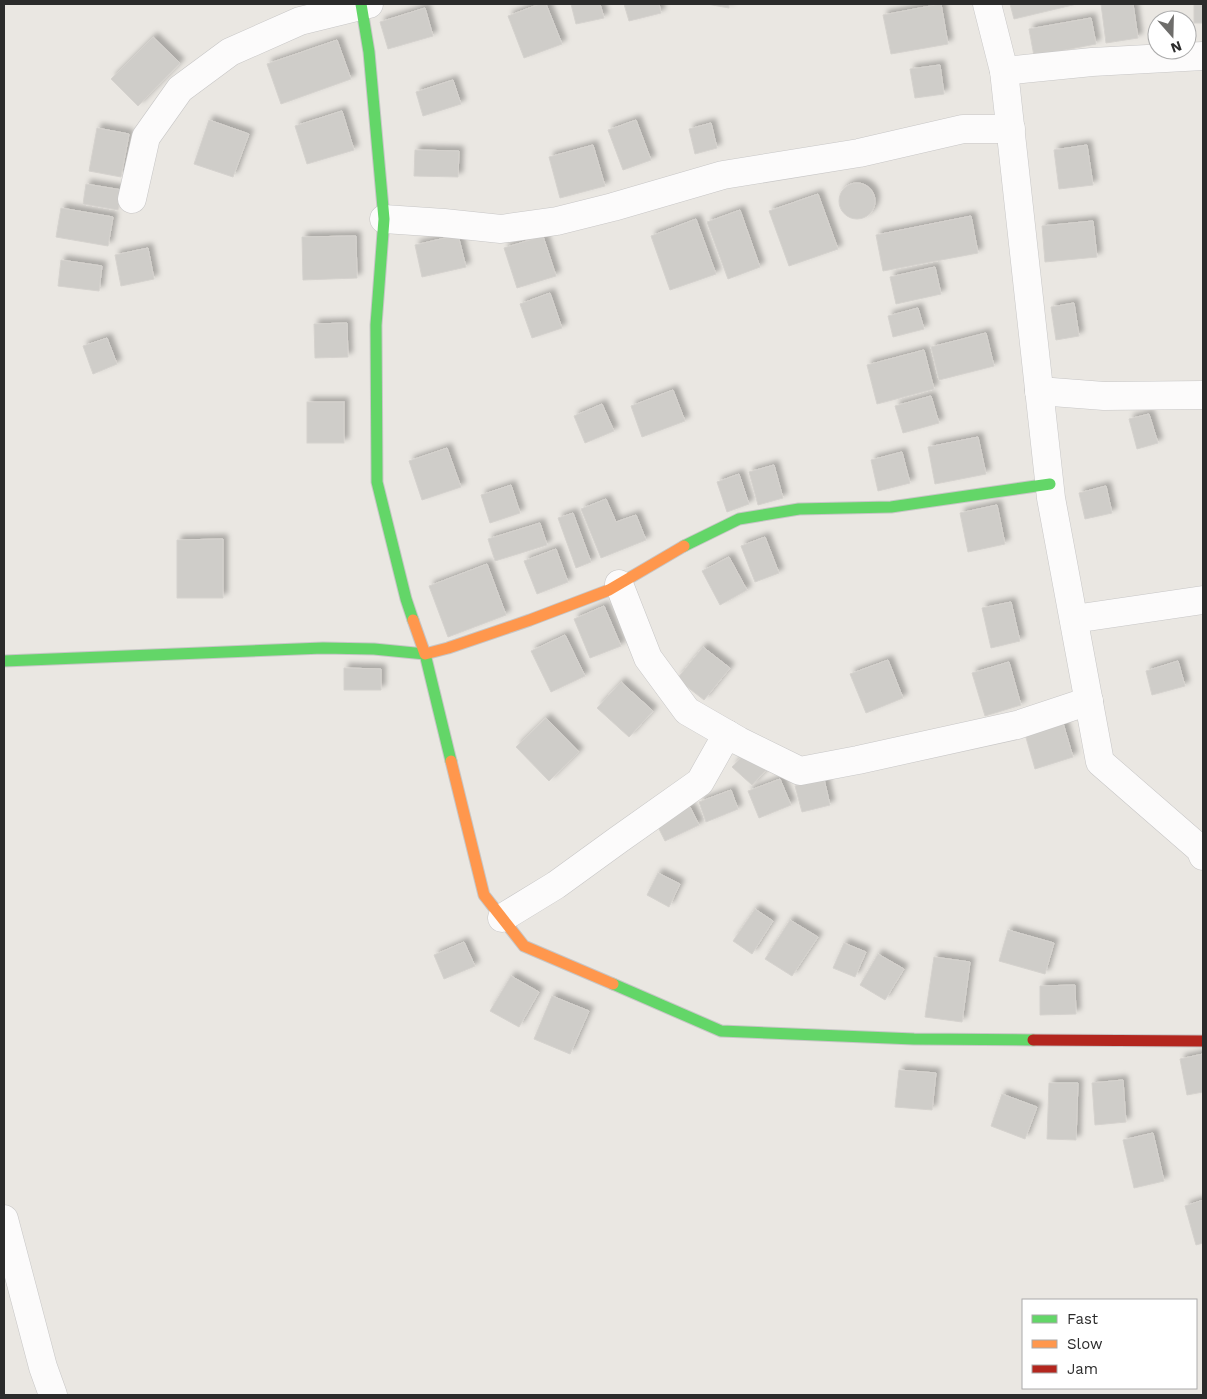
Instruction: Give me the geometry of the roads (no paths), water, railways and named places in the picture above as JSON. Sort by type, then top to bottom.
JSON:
[{"type":"street","points":[[132,199],[146,137],[180,89],[230,52],[300,21],[364,4],[384,220],[376,325],[378,482],[406,599],[424,654],[484,895],[524,946],[721,1031],[914,1039],[1203,1041]]},
{"type":"street","points":[[986,4],[1004,71],[1050,484],[1100,762],[1200,849],[1203,856]]},
{"type":"street","points":[[1004,71],[1092,62],[1203,56]]},
{"type":"street","points":[[384,220],[444,223],[501,229],[557,220],[613,207],[723,175],[859,153],[962,129],[1010,129]]},
{"type":"street","points":[[1040,391],[1104,396],[1203,395]]},
{"type":"street","points":[[4,661],[323,648],[374,649],[424,654],[448,648],[530,620],[609,590],[682,547],[739,519],[799,509],[891,507],[1050,484]]},
{"type":"street","points":[[619,584],[648,658],[687,712],[800,771],[1017,725],[1089,700]]},
{"type":"street","points":[[1074,619],[1203,600]]},
{"type":"street","points":[[502,918],[556,885],[700,782],[727,734]]},
{"type":"street","points":[[4,1219],[43,1367],[53,1395]]}]
